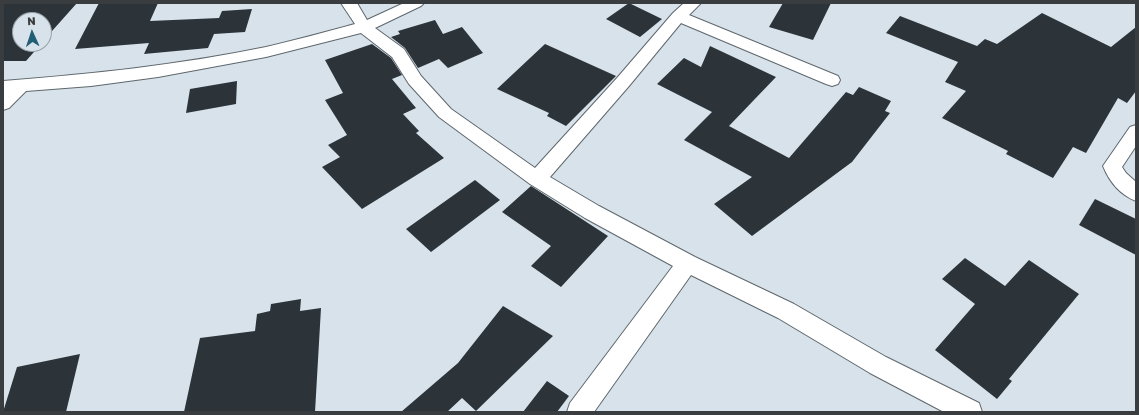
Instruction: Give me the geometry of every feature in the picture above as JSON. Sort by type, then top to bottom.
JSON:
[{"type":"street","points":[[349,3],[364,27],[398,53],[415,80],[445,113],[537,179],[592,212],[687,263],[786,311],[878,365],[970,412]]},
{"type":"street","points":[[3,87],[91,80],[158,72],[266,52],[364,27],[416,3]]},
{"type":"street","points":[[537,179],[623,82],[678,16],[693,3]]},
{"type":"street","points":[[678,16],[832,80]]},
{"type":"street","points":[[3,104],[21,86]]},
{"type":"street","points":[[1136,132],[1112,166],[1115,174],[1123,184],[1136,193]]},
{"type":"street","points":[[579,412],[687,263]]},
{"type":"building","points":[[3,3],[77,3],[52,31],[52,12],[12,12],[12,52],[34,52],[26,61],[3,61]]},
{"type":"building","points":[[99,3],[158,3],[150,21],[219,18],[222,11],[252,9],[245,32],[214,34],[208,48],[144,54],[149,43],[75,49]]},
{"type":"building","points":[[629,3],[662,19],[640,37],[606,19]]},
{"type":"building","points":[[783,3],[831,3],[813,40],[769,27]]},
{"type":"building","points":[[1042,13],[1111,47],[1136,27],[1136,91],[1127,103],[1118,98],[1086,153],[1073,147],[1053,178],[1006,154],[1008,151],[942,118],[966,91],[945,82],[958,62],[886,33],[900,16],[977,46],[985,39],[997,44]]},
{"type":"building","points":[[435,20],[443,34],[462,27],[483,53],[448,68],[439,59],[418,68],[405,48],[391,37],[400,34],[398,31]]},
{"type":"building","points":[[372,44],[391,58],[402,75],[392,79],[416,108],[403,114],[419,131],[416,133],[444,158],[362,209],[322,167],[340,157],[328,145],[347,135],[325,100],[343,93],[325,60]]},
{"type":"building","points":[[545,44],[616,76],[566,126],[547,116],[549,113],[497,89]]},
{"type":"building","points":[[710,46],[776,77],[729,126],[789,158],[846,92],[853,95],[859,87],[891,101],[885,111],[890,113],[852,162],[752,236],[714,204],[752,177],[684,140],[712,112],[657,84],[684,58],[701,67]]},
{"type":"building","points":[[237,81],[236,104],[186,113],[190,89]]},
{"type":"building","points":[[475,180],[500,200],[431,252],[406,229]]},
{"type":"building","points":[[531,186],[608,236],[561,287],[531,266],[551,246],[502,212]]},
{"type":"building","points":[[1095,199],[1136,219],[1136,255],[1079,225]]},
{"type":"building","points":[[965,258],[1005,286],[1029,260],[1079,294],[1009,379],[1012,381],[997,399],[935,350],[975,304],[942,279]]},
{"type":"building","points":[[301,299],[300,311],[321,308],[315,412],[184,412],[200,338],[255,331],[257,314],[270,311],[271,304]]},
{"type":"building","points":[[503,306],[553,336],[476,411],[462,398],[447,412],[401,412],[458,363]]},
{"type":"building","points":[[80,354],[66,412],[3,412],[17,367]]},
{"type":"building","points":[[547,381],[569,396],[557,412],[523,412]]}]
